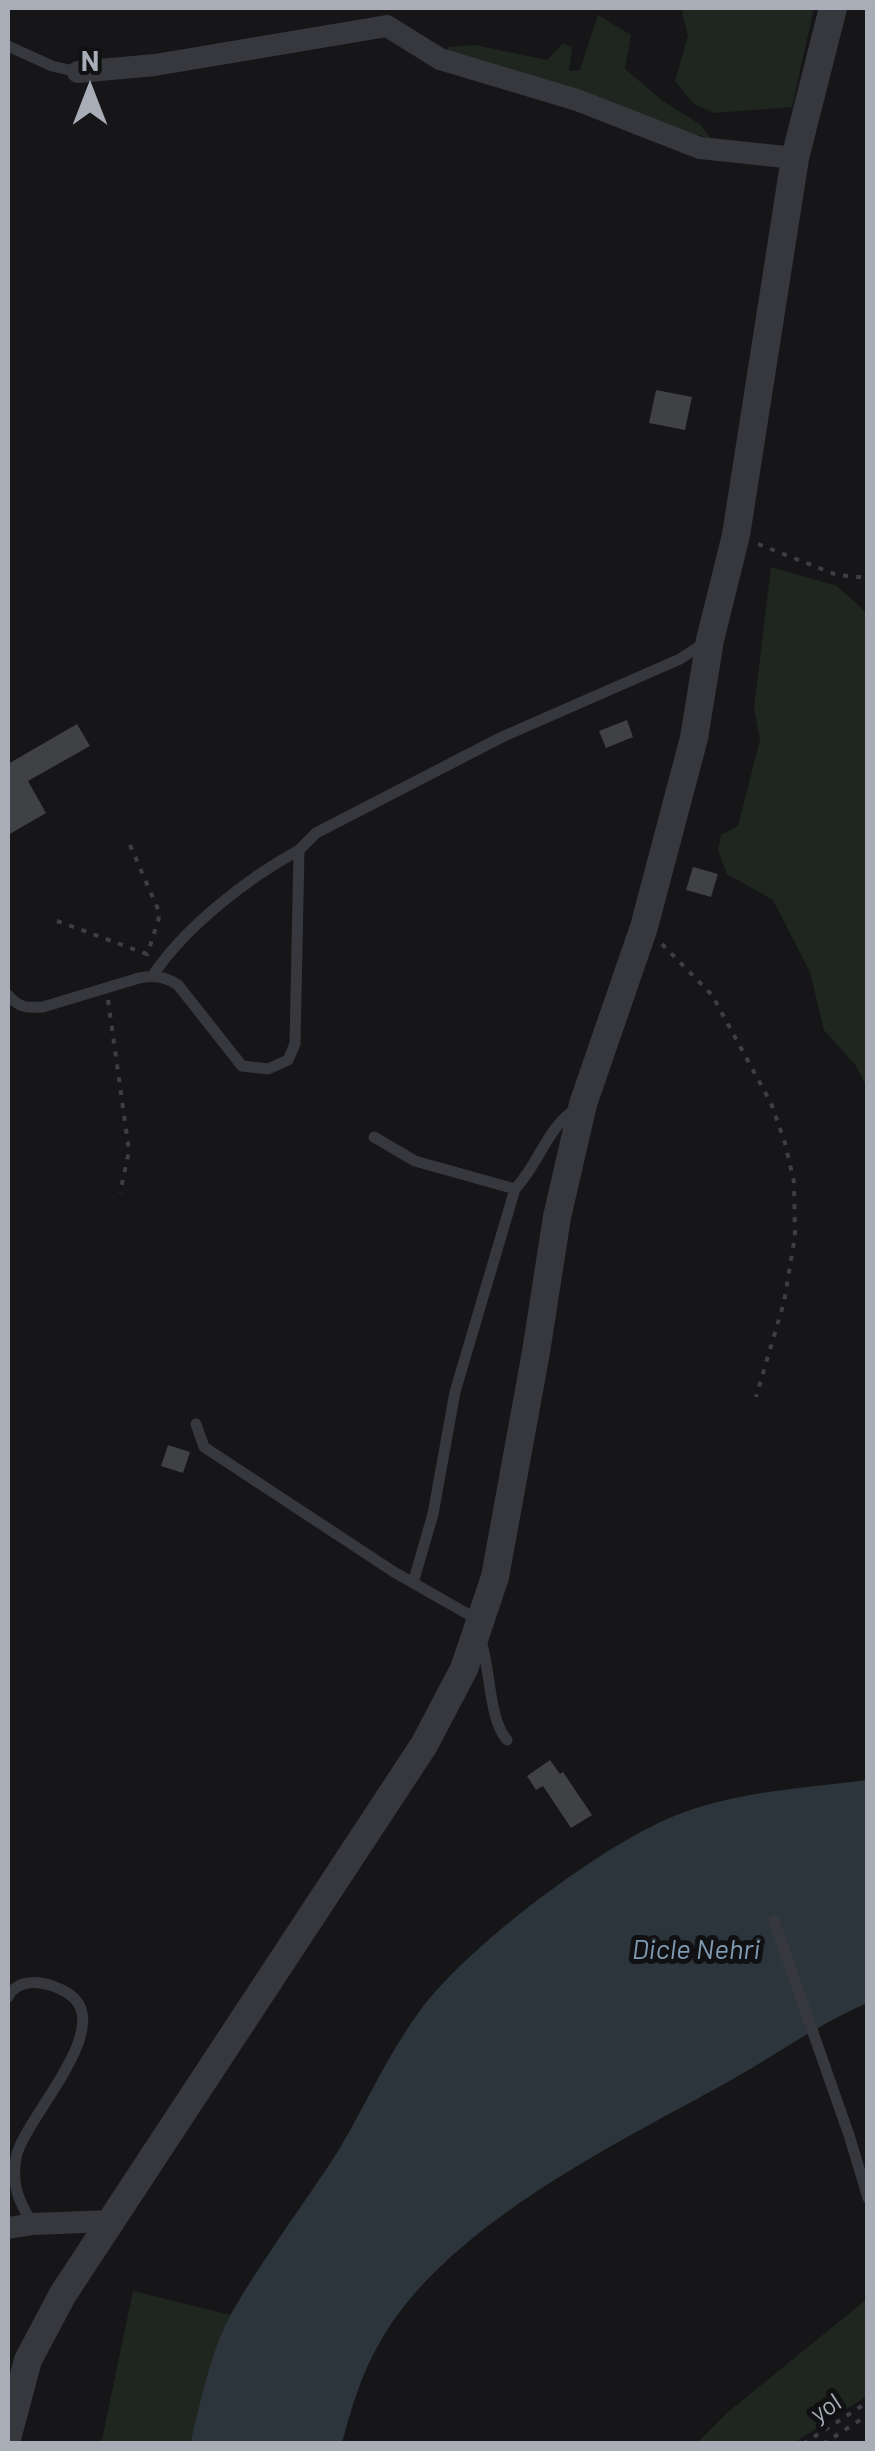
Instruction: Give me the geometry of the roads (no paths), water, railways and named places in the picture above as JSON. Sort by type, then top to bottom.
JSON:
[{"type":"street","points":[[8,2435],[28,2360],[63,2294],[424,1746],[464,1668],[495,1577],[557,1217],[583,1104],[644,928],[694,738],[710,640],[736,535],[795,158],[833,8]]},
{"type":"street","points":[[78,72],[155,65],[393,16],[440,59],[577,100],[700,148],[795,158]]},
{"type":"street","points":[[8,2228],[111,2221]]},
{"type":"lane","points":[[8,46],[52,66],[78,72]]},
{"type":"lane","points":[[153,975],[171,948],[267,868],[300,850],[316,833],[502,737],[680,659],[710,640]]},
{"type":"lane","points":[[8,995],[16,1005],[28,1008],[153,975],[166,978],[178,985],[242,1066],[268,1069],[288,1060],[295,1044],[300,850]]},
{"type":"lane","points":[[413,1583],[433,1514],[455,1392],[515,1188],[526,1178],[556,1125],[583,1104]]},
{"type":"lane","points":[[374,1137],[415,1161],[515,1188]]},
{"type":"lane","points":[[196,1424],[204,1447],[478,1625],[498,1730],[507,1740]]},
{"type":"lane","points":[[774,1921],[868,2198]]},
{"type":"lane","points":[[8,1997],[23,1982],[48,1984],[67,1991],[82,2008],[84,2026],[75,2051],[16,2154],[18,2202],[33,2224]]},
{"type":"water","name":"Dicle Nehri","points":[[867,1780],[867,2003],[577,2166],[484,2229],[442,2265],[407,2303],[379,2344],[362,2380],[342,2443],[190,2444],[212,2361],[231,2314],[335,2156],[407,2029],[469,1957],[578,1871],[616,1846],[682,1813],[774,1791]]}]
